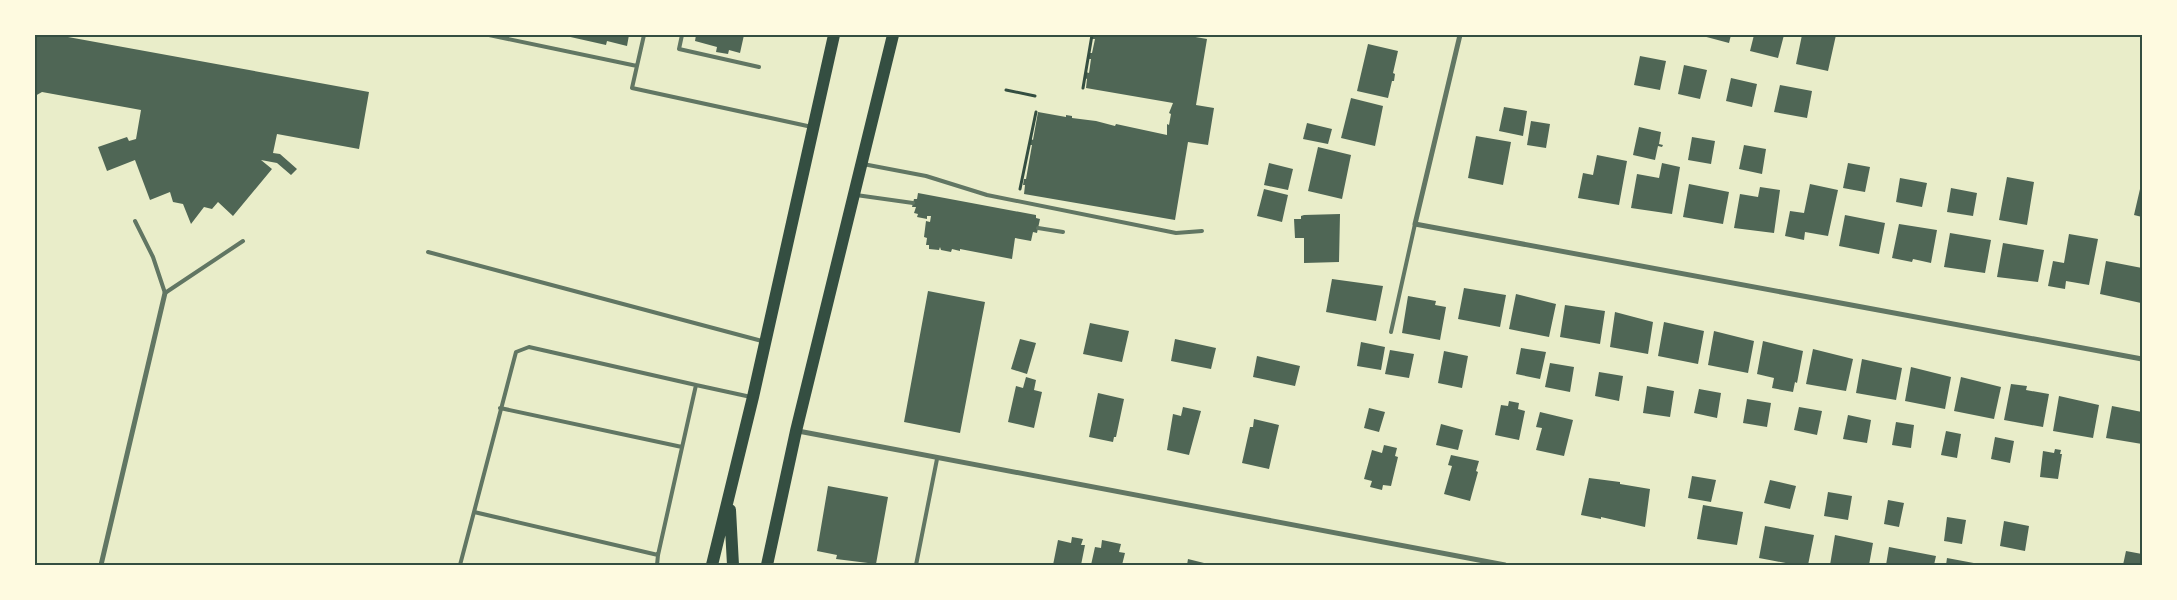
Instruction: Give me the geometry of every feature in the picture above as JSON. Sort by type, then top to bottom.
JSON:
[{"type":"main road","points":[[712,565],[730,497],[834,35]]},
{"type":"main road","points":[[767,565],[796,431],[893,35]]},
{"type":"main road","points":[[730,497],[733,565]]},
{"type":"street","points":[[1460,35],[1414,224],[2142,359]]},
{"type":"street","points":[[101,565],[165,293]]},
{"type":"street","points":[[796,431],[1505,565]]},
{"type":"lane","points":[[489,35],[637,66]]},
{"type":"lane","points":[[644,35],[632,88],[812,128]]},
{"type":"lane","points":[[682,35],[679,49],[759,67]]},
{"type":"lane","points":[[861,164],[926,176],[987,195],[1176,233],[1202,231]]},
{"type":"lane","points":[[854,195],[913,203]]},
{"type":"lane","points":[[135,221],[153,258],[165,293],[243,241]]},
{"type":"lane","points":[[1391,332],[1414,224]]},
{"type":"lane","points":[[1038,228],[1063,232]]},
{"type":"lane","points":[[428,252],[765,342]]},
{"type":"lane","points":[[460,565],[516,352],[529,347],[753,397]]},
{"type":"lane","points":[[657,565],[696,385]]},
{"type":"lane","points":[[500,408],[682,448]]},
{"type":"lane","points":[[916,565],[937,459]]},
{"type":"lane","points":[[474,512],[658,555]]},
{"type":"path","points":[[1083,88],[1092,35]]},
{"type":"path","points":[[1006,90],[1034,96]]},
{"type":"path","points":[[1020,192],[1036,112]]},
{"type":"building","points":[[35,35],[57,35],[369,92],[359,149],[277,134],[273,153],[280,154],[297,169],[291,175],[277,163],[261,160],[272,169],[233,216],[218,202],[212,209],[204,207],[191,224],[183,204],[173,202],[170,192],[150,200],[135,160],[107,171],[98,147],[127,137],[129,141],[136,139],[141,110],[42,92],[35,96]]},
{"type":"building","points":[[629,35],[627,46],[607,41],[606,45],[566,36]]},
{"type":"building","points":[[696,35],[744,35],[740,53],[729,50],[728,54],[716,52],[717,47],[695,41]]},
{"type":"building","points":[[1092,35],[1184,35],[1207,39],[1196,105],[1214,108],[1208,145],[1188,142],[1175,220],[1024,194],[1024,179],[1026,179],[1032,145],[1030,145],[1031,139],[1033,140],[1038,112],[1066,117],[1066,115],[1072,116],[1072,118],[1115,126],[1116,124],[1167,135],[1167,124],[1169,125],[1171,114],[1169,113],[1173,103],[1086,88],[1086,72],[1089,73],[1091,59],[1088,59],[1089,53],[1092,53],[1095,39],[1092,39]]},
{"type":"building","points":[[1699,35],[1731,35],[1729,43]]},
{"type":"building","points":[[1754,35],[1784,35],[1778,58],[1750,51]]},
{"type":"building","points":[[1802,35],[1836,35],[1828,71],[1796,64]]},
{"type":"building","points":[[1368,44],[1398,51],[1393,73],[1395,74],[1394,81],[1392,81],[1388,98],[1357,91]]},
{"type":"building","points":[[1640,56],[1666,61],[1660,90],[1634,85]]},
{"type":"building","points":[[1684,65],[1707,70],[1700,99],[1678,94]]},
{"type":"building","points":[[1731,78],[1757,84],[1752,107],[1726,101]]},
{"type":"building","points":[[1780,85],[1812,91],[1807,118],[1774,112]]},
{"type":"building","points":[[1351,98],[1383,106],[1375,146],[1341,138]]},
{"type":"building","points":[[1504,107],[1527,111],[1523,136],[1499,131]]},
{"type":"building","points":[[1531,121],[1550,124],[1546,148],[1527,145]]},
{"type":"building","points":[[1307,123],[1332,129],[1328,144],[1303,139]]},
{"type":"building","points":[[1639,127],[1661,132],[1659,144],[1663,145],[1662,147],[1658,146],[1655,160],[1633,155]]},
{"type":"building","points":[[1476,136],[1511,142],[1503,185],[1468,178]]},
{"type":"building","points":[[1692,137],[1715,141],[1711,164],[1688,160]]},
{"type":"building","points":[[1744,145],[1766,149],[1762,174],[1739,169]]},
{"type":"building","points":[[1318,147],[1351,155],[1342,199],[1308,191]]},
{"type":"building","points":[[1597,155],[1627,161],[1619,205],[1578,198],[1583,173],[1593,175]]},
{"type":"building","points":[[1269,163],[1293,169],[1288,190],[1264,185]]},
{"type":"building","points":[[1662,163],[1680,167],[1672,214],[1631,208],[1637,174],[1659,178]]},
{"type":"building","points":[[1848,163],[1870,167],[1865,192],[1843,188]]},
{"type":"building","points":[[2007,177],[2034,182],[2027,225],[1999,220]]},
{"type":"building","points":[[1900,178],[1927,183],[1922,207],[1896,202]]},
{"type":"building","points":[[1689,184],[1729,192],[1723,224],[1683,217]]},
{"type":"building","points":[[1810,184],[1838,190],[1828,236],[1805,232],[1804,240],[1785,236],[1790,211],[1804,213]]},
{"type":"building","points":[[1760,187],[1780,190],[1774,233],[1734,228],[1740,194],[1758,197]]},
{"type":"building","points":[[1951,188],[1977,193],[1973,216],[1947,212]]},
{"type":"building","points":[[1264,189],[1288,195],[1282,222],[1257,216]]},
{"type":"building","points":[[2140,189],[2142,189],[2142,217],[2134,215]]},
{"type":"building","points":[[918,193],[1036,215],[1036,218],[1040,219],[1037,233],[1033,232],[1031,241],[1015,238],[1012,259],[960,249],[960,251],[952,249],[951,252],[941,250],[940,247],[939,250],[929,249],[929,245],[926,245],[927,238],[924,237],[926,221],[930,222],[931,216],[927,216],[927,219],[917,217],[918,214],[914,213],[916,207],[912,207]]},
{"type":"building","points":[[1340,214],[1339,262],[1304,263],[1304,238],[1295,238],[1294,219],[1301,219],[1301,216],[1304,215]]},
{"type":"building","points":[[1845,215],[1885,223],[1879,254],[1839,246]]},
{"type":"building","points":[[1899,224],[1937,230],[1931,263],[1913,259],[1912,262],[1892,258]]},
{"type":"building","points":[[1950,233],[1991,240],[1985,273],[1944,267]]},
{"type":"building","points":[[2069,234],[2098,239],[2089,285],[2066,281],[2065,289],[2048,286],[2053,261],[2064,263]]},
{"type":"building","points":[[2003,243],[2044,250],[2038,282],[1997,277]]},
{"type":"building","points":[[2106,261],[2142,268],[2141,303],[2100,294]]},
{"type":"building","points":[[1332,279],[1383,286],[1376,321],[1326,312]]},
{"type":"building","points":[[1464,288],[1506,295],[1500,327],[1458,319]]},
{"type":"building","points":[[928,291],[985,302],[960,433],[904,422]]},
{"type":"building","points":[[1516,294],[1556,304],[1549,337],[1509,329]]},
{"type":"building","points":[[1408,296],[1436,301],[1435,305],[1446,307],[1440,340],[1402,333]]},
{"type":"building","points":[[1565,305],[1605,311],[1600,344],[1560,337]]},
{"type":"building","points":[[1615,312],[1653,322],[1648,354],[1610,347]]},
{"type":"building","points":[[1664,322],[1704,331],[1698,364],[1658,356]]},
{"type":"building","points":[[1090,323],[1129,331],[1122,362],[1083,354]]},
{"type":"building","points":[[1714,331],[1754,341],[1748,373],[1708,365]]},
{"type":"building","points":[[1020,339],[1036,343],[1027,374],[1011,369]]},
{"type":"building","points":[[1175,339],[1216,348],[1211,369],[1171,361]]},
{"type":"building","points":[[1763,341],[1803,351],[1797,383],[1795,382],[1793,392],[1772,388],[1774,378],[1757,374]]},
{"type":"building","points":[[1361,342],[1385,347],[1381,370],[1357,366]]},
{"type":"building","points":[[1521,348],[1546,352],[1540,379],[1516,374]]},
{"type":"building","points":[[1813,349],[1853,359],[1846,391],[1806,384]]},
{"type":"building","points":[[1390,350],[1414,354],[1409,378],[1385,374]]},
{"type":"building","points":[[1444,351],[1468,356],[1462,388],[1438,383]]},
{"type":"building","points":[[1257,356],[1300,366],[1295,386],[1253,377]]},
{"type":"building","points":[[1862,359],[1902,368],[1896,400],[1856,393]]},
{"type":"building","points":[[1550,363],[1574,367],[1570,392],[1545,387]]},
{"type":"building","points":[[1911,367],[1951,377],[1945,409],[1905,401]]},
{"type":"building","points":[[1599,372],[1623,376],[1619,401],[1595,396]]},
{"type":"building","points":[[1026,377],[1036,380],[1034,390],[1042,392],[1034,428],[1008,422],[1016,386],[1023,388]]},
{"type":"building","points":[[1961,377],[2001,387],[1994,419],[1954,411]]},
{"type":"building","points":[[2011,384],[2027,386],[2026,390],[2049,394],[2043,427],[2004,420]]},
{"type":"building","points":[[1647,386],[1674,391],[1670,417],[1643,413]]},
{"type":"building","points":[[1699,389],[1721,393],[1717,418],[1694,413]]},
{"type":"building","points":[[1098,393],[1124,399],[1116,437],[1114,437],[1113,442],[1089,437]]},
{"type":"building","points":[[2059,396],[2099,405],[2093,438],[2053,431]]},
{"type":"building","points":[[1747,399],[1771,403],[1767,427],[1743,423]]},
{"type":"building","points":[[1509,401],[1519,403],[1518,409],[1525,411],[1519,440],[1495,435],[1501,405],[1508,406]]},
{"type":"building","points":[[2112,406],[2142,412],[2142,444],[2106,438]]},
{"type":"building","points":[[1183,407],[1201,411],[1189,455],[1167,450],[1173,414],[1181,416]]},
{"type":"building","points":[[1799,407],[1822,411],[1817,435],[1794,430]]},
{"type":"building","points":[[1369,408],[1385,412],[1379,432],[1364,428]]},
{"type":"building","points":[[1540,412],[1573,420],[1564,456],[1536,450],[1542,428],[1536,427]]},
{"type":"building","points":[[1848,415],[1871,420],[1867,443],[1843,439]]},
{"type":"building","points":[[1254,419],[1279,425],[1269,469],[1242,463],[1250,427],[1253,427]]},
{"type":"building","points":[[1896,422],[1914,425],[1911,448],[1892,445]]},
{"type":"building","points":[[1441,424],[1463,430],[1458,450],[1436,445]]},
{"type":"building","points":[[1946,431],[1961,434],[1957,458],[1941,455]]},
{"type":"building","points":[[1995,437],[2014,441],[2010,463],[1991,459]]},
{"type":"building","points":[[1384,445],[1397,448],[1395,456],[1398,457],[1391,486],[1383,485],[1382,490],[1370,487],[1372,481],[1364,479],[1372,450],[1382,453]]},
{"type":"building","points":[[2055,449],[2061,450],[2060,454],[2062,454],[2058,479],[2040,477],[2043,451],[2054,453]]},
{"type":"building","points":[[1451,455],[1479,461],[1470,501],[1444,494],[1452,466],[1448,465]]},
{"type":"building","points":[[1692,476],[1716,480],[1711,502],[1688,498]]},
{"type":"building","points":[[1589,478],[1620,482],[1620,484],[1650,489],[1645,527],[1601,517],[1601,519],[1581,515]]},
{"type":"building","points":[[1770,480],[1796,486],[1790,509],[1764,503]]},
{"type":"building","points":[[828,486],[888,497],[876,564],[836,559],[837,555],[817,551]]},
{"type":"building","points":[[1828,492],[1852,496],[1848,520],[1824,516]]},
{"type":"building","points":[[1888,500],[1904,503],[1899,527],[1884,524]]},
{"type":"building","points":[[1703,505],[1743,512],[1737,545],[1697,539]]},
{"type":"building","points":[[1947,517],[1966,520],[1962,544],[1944,541]]},
{"type":"building","points":[[2004,521],[2029,526],[2025,551],[2000,546]]},
{"type":"building","points":[[1765,526],[1814,535],[1808,565],[1796,565],[1759,558]]},
{"type":"building","points":[[1835,535],[1873,543],[1869,565],[1830,565]]},
{"type":"building","points":[[1072,537],[1083,539],[1081,545],[1085,545],[1081,565],[1053,565],[1058,540],[1071,543]]},
{"type":"building","points":[[1102,540],[1121,544],[1119,552],[1125,553],[1122,565],[1091,565],[1095,547],[1101,548]]},
{"type":"building","points":[[1889,547],[1936,556],[1934,565],[1886,565]]},
{"type":"building","points":[[2126,551],[2142,554],[2142,565],[2123,565]]},
{"type":"building","points":[[1947,558],[1979,564],[1979,565],[1946,565]]},
{"type":"building","points":[[1188,559],[1204,563],[1203,565],[1187,565]]}]
